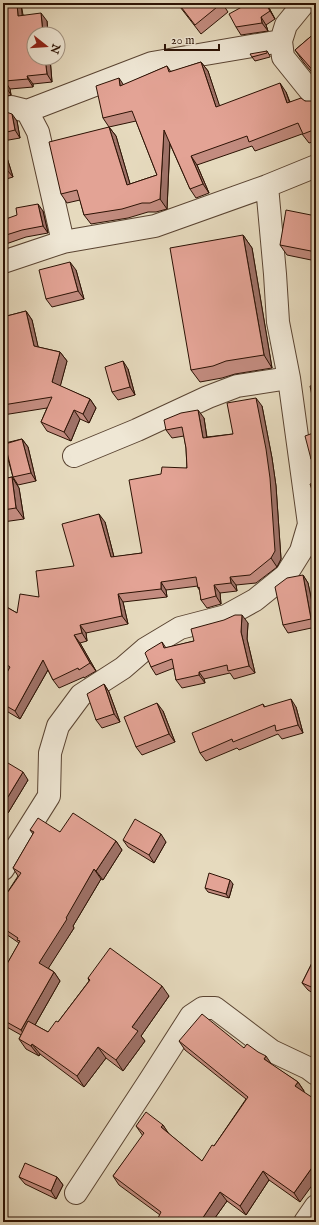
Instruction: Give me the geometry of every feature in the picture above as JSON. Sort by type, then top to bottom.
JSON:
[{"type":"street","points":[[304,3],[286,25],[281,41],[282,57],[316,98]]},
{"type":"street","points":[[3,109],[11,107],[27,110],[152,63],[281,41]]},
{"type":"street","points":[[27,110],[38,132],[63,242]]},
{"type":"street","points":[[3,262],[63,242],[155,226],[267,186],[316,166]]},
{"type":"street","points":[[3,869],[49,796],[50,753],[58,726],[81,695],[123,668],[146,648],[180,628],[226,616],[255,600],[286,575],[301,551],[309,524],[289,378],[278,322],[267,186]]},
{"type":"street","points":[[74,456],[137,430],[208,397],[237,386],[289,378]]},
{"type":"street","points":[[76,1194],[191,1016],[203,1008],[215,1008],[272,1051],[308,1068],[316,1074]]},
{"type":"street","points":[[305,1222],[316,1206]]},
{"type":"building","points":[[3,3],[17,3],[18,16],[41,13],[42,26],[26,26],[26,66],[46,66],[47,74],[27,76],[28,79],[5,81],[6,87],[3,88]]},
{"type":"building","points":[[178,3],[222,3],[195,25]]},
{"type":"building","points":[[249,3],[265,3],[270,11],[261,17],[262,23],[236,27],[229,14]]},
{"type":"building","points":[[316,32],[316,74],[295,50]]},
{"type":"building","points":[[267,51],[267,53],[252,57],[250,54]]},
{"type":"building","points":[[201,62],[216,107],[280,83],[287,103],[301,98],[305,101],[313,101],[316,109],[316,129],[303,134],[298,123],[249,142],[247,136],[191,156],[203,184],[190,189],[164,130],[160,199],[150,203],[142,203],[122,209],[84,215],[77,190],[61,194],[49,142],[109,127],[127,185],[157,175],[132,111],[103,118],[96,86],[119,78],[120,86],[167,66],[169,72]]},
{"type":"building","points":[[6,112],[12,114],[15,130],[3,133],[3,113]]},
{"type":"building","points":[[3,155],[7,170],[3,171]]},
{"type":"building","points":[[38,204],[43,226],[22,230],[3,236],[3,220],[17,215],[16,208]]},
{"type":"building","points":[[286,210],[316,216],[316,252],[280,245]]},
{"type":"building","points":[[243,235],[264,355],[226,361],[213,366],[191,370],[170,248]]},
{"type":"building","points":[[70,262],[78,291],[46,299],[39,270]]},
{"type":"building","points":[[26,311],[34,346],[60,352],[52,382],[90,399],[83,414],[74,410],[64,432],[41,422],[52,397],[3,405],[3,317]]},
{"type":"building","points":[[123,361],[130,387],[112,392],[105,367]]},
{"type":"building","points":[[316,385],[316,415],[310,386]]},
{"type":"building","points":[[256,398],[270,478],[275,551],[271,558],[250,575],[230,577],[231,583],[214,585],[216,596],[201,600],[196,577],[161,582],[161,589],[118,594],[122,616],[80,625],[82,633],[74,635],[90,663],[79,670],[78,668],[53,680],[43,660],[15,711],[3,704],[3,680],[10,667],[3,662],[3,642],[8,636],[3,634],[3,605],[17,613],[20,594],[39,597],[36,571],[74,566],[62,524],[99,514],[111,557],[142,553],[129,480],[161,474],[162,467],[187,468],[186,448],[182,427],[166,430],[164,420],[181,413],[198,410],[203,438],[233,434],[227,403]]},
{"type":"building","points":[[316,432],[316,458],[311,459],[305,436]]},
{"type":"building","points":[[22,439],[31,473],[13,477],[5,444]]},
{"type":"building","points":[[12,477],[16,508],[3,510],[3,479]]},
{"type":"building","points":[[316,482],[316,499],[315,499],[310,484]]},
{"type":"building","points":[[303,575],[311,619],[283,625],[275,587],[287,578]]},
{"type":"building","points":[[235,615],[242,615],[241,632],[249,666],[228,671],[227,665],[199,672],[199,675],[176,680],[172,659],[151,667],[145,653],[147,651],[162,642],[164,648],[194,641],[191,629],[224,620]]},
{"type":"building","points":[[104,684],[114,714],[96,720],[87,694]]},
{"type":"building","points":[[291,699],[298,725],[276,731],[275,725],[233,742],[232,739],[200,753],[192,733],[263,704],[264,707]]},
{"type":"building","points":[[157,703],[169,734],[136,747],[124,717]]},
{"type":"building","points":[[3,760],[23,772],[3,805]]},
{"type":"building","points":[[73,813],[116,841],[96,871],[94,869],[66,918],[67,919],[39,963],[54,972],[21,1030],[3,1020],[3,971],[20,941],[3,928],[3,899],[21,873],[13,868],[34,832],[30,830],[38,818],[60,832]]},
{"type":"building","points":[[135,819],[161,834],[149,855],[123,840]]},
{"type":"building","points":[[209,873],[230,880],[226,894],[205,888]]},
{"type":"building","points":[[110,948],[162,986],[132,1027],[138,1031],[116,1060],[98,1047],[77,1076],[32,1044],[31,1046],[19,1039],[28,1021],[48,1032],[56,1021],[58,1022],[90,980],[88,978]]},
{"type":"building","points":[[316,955],[316,989],[302,983]]},
{"type":"building","points":[[202,1014],[244,1048],[247,1044],[266,1056],[264,1059],[298,1082],[295,1086],[316,1100],[316,1162],[294,1193],[263,1171],[240,1206],[220,1192],[200,1222],[156,1222],[161,1212],[113,1176],[144,1133],[136,1126],[146,1112],[163,1125],[161,1127],[202,1161],[212,1145],[214,1146],[248,1097],[179,1041]]},
{"type":"building","points":[[25,1163],[57,1177],[51,1191],[19,1177]]}]
